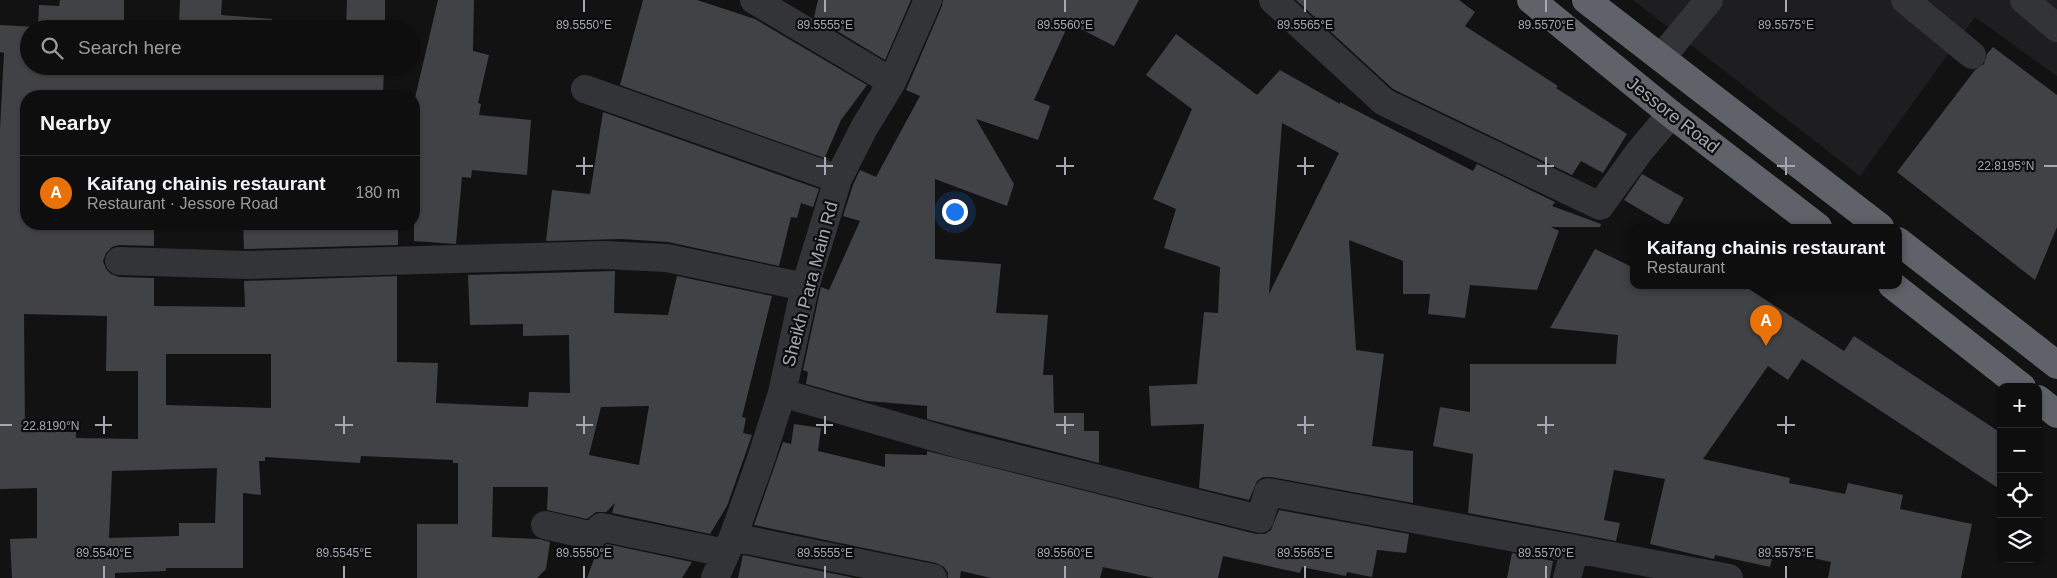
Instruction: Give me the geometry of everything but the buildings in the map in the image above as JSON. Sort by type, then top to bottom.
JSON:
[{"type":"highway","name":"Jessore Road","points":[[1531,0],[1670,114],[1814,224]]},
{"type":"highway","points":[[1586,0],[1876,224]]},
{"type":"highway","points":[[1902,245],[2057,365]]},
{"type":"highway","points":[[1897,289],[2017,383]]},
{"type":"highway","points":[[2042,402],[2057,414]]},
{"type":"street","points":[[754,0],[892,82]]},
{"type":"street","name":"Sheikh Para Main Rd","points":[[724,556],[761,459],[782,393],[805,287],[838,180],[864,128],[892,82],[928,0]]},
{"type":"street","points":[[1273,0],[1384,102],[1600,206],[1639,152],[1670,114]]},
{"type":"street","points":[[1661,58],[1709,0]]},
{"type":"street","points":[[1904,0],[1972,54]]},
{"type":"street","points":[[2024,0],[2057,28]]},
{"type":"street","points":[[585,89],[838,180]]},
{"type":"street","points":[[119,261],[247,265],[603,255],[667,258],[805,287]]},
{"type":"street","points":[[782,393],[962,445],[1260,518],[1268,492],[1730,578]]},
{"type":"street","points":[[545,525],[593,536],[601,527],[724,556],[933,578]]},
{"type":"street","points":[[1567,578],[1575,549]]},
{"type":"shaded area","points":[[1633,0],[2057,0],[2057,76],[1975,17],[1860,176]]},
{"type":"place","name":"Kaifang chainis restaurant","points":[[1766,346]]}]
